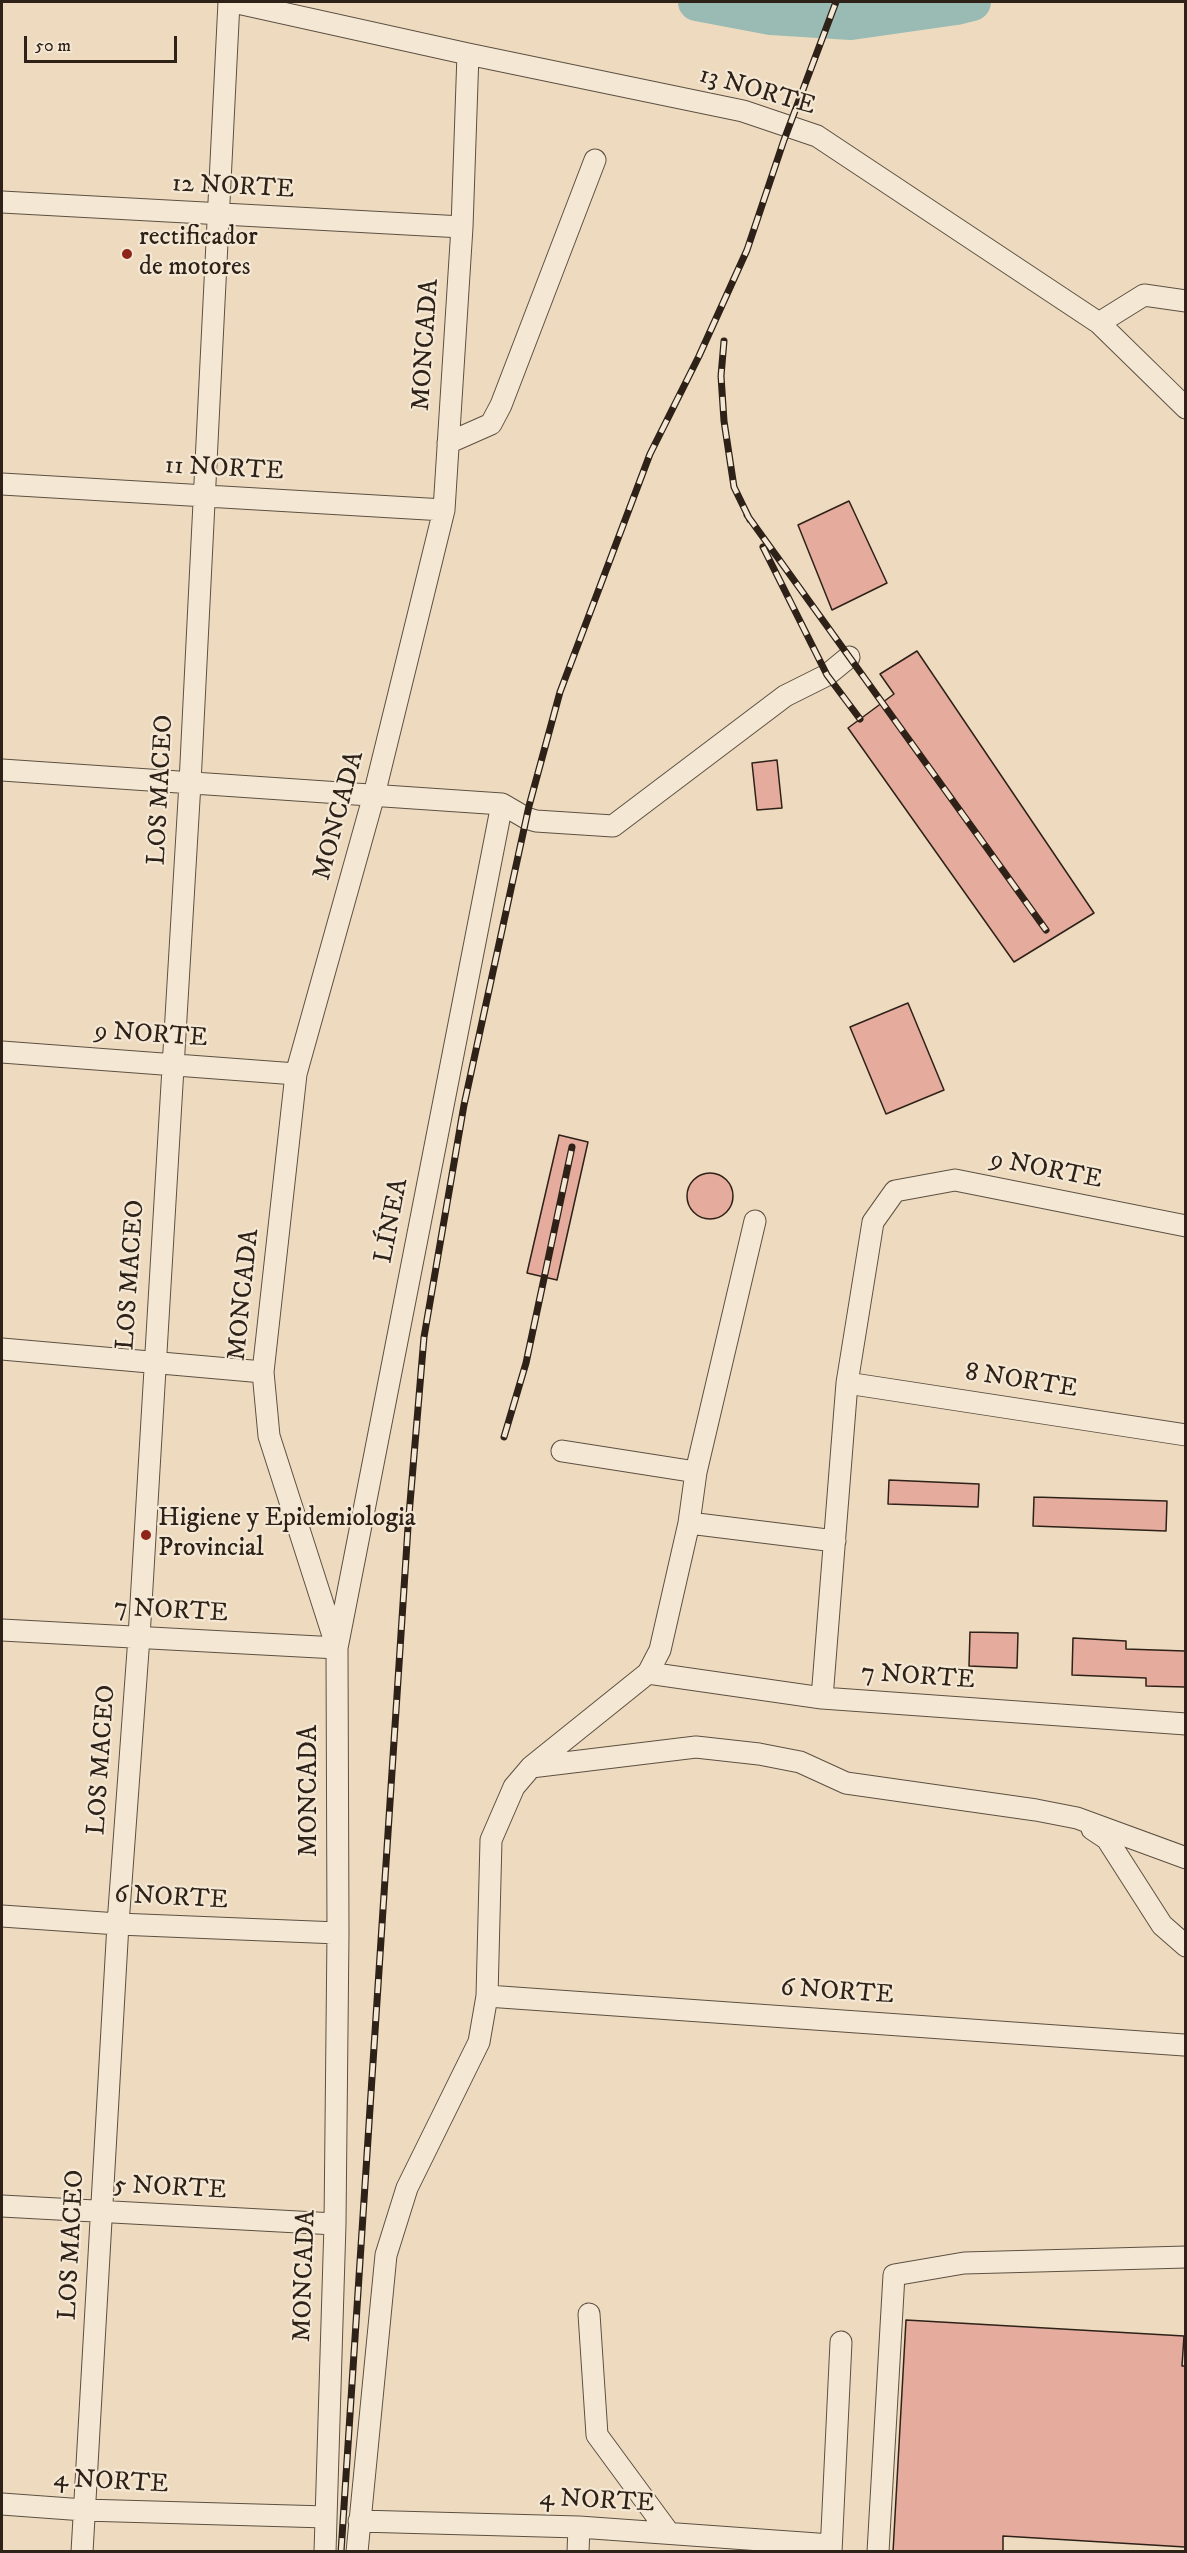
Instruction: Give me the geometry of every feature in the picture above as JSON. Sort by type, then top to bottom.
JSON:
[{"type":"street","name":"13 NORTE","points":[[231,2],[743,111],[817,136],[1099,322],[1185,408]]},
{"type":"street","name":"LOS MACEO","points":[[82,2552],[118,1924],[139,1637],[190,783],[217,214],[231,2]]},
{"type":"street","name":"MONCADA","points":[[325,2552],[335,2224],[339,1933],[337,1648],[269,1436],[263,1372],[296,1074],[374,795],[444,510],[462,227],[468,54]]},
{"type":"street","points":[[448,443],[491,424],[501,405],[595,160]]},
{"type":"street","name":"12 NORTE","points":[[2,202],[462,227]]},
{"type":"street","points":[[1099,322],[1144,295],[1185,301]]},
{"type":"street","name":"11 NORTE","points":[[2,484],[444,510]]},
{"type":"street","points":[[2,770],[502,804],[536,821],[613,826],[785,696],[827,675],[849,657]]},
{"type":"street","name":"LÍNEA","points":[[337,1648],[502,804]]},
{"type":"street","name":"9 NORTE","points":[[2,1052],[296,1074]]},
{"type":"street","name":"9 NORTE","points":[[847,1383],[873,1222],[895,1191],[955,1180],[1185,1226]]},
{"type":"street","points":[[357,2552],[386,2255],[407,2188],[479,2042],[487,1996],[491,1840],[514,1786],[531,1767],[648,1673],[660,1650],[689,1523],[696,1472],[755,1221]]},
{"type":"street","points":[[2,1349],[263,1372]]},
{"type":"street","points":[[822,1698],[847,1383]]},
{"type":"street","name":"8 NORTE","points":[[847,1383],[1185,1435]]},
{"type":"street","points":[[562,1451],[696,1472]]},
{"type":"street","points":[[689,1523],[835,1541]]},
{"type":"street","name":"7 NORTE","points":[[2,1630],[337,1648]]},
{"type":"street","name":"7 NORTE","points":[[648,1673],[822,1698],[1185,1724]]},
{"type":"street","points":[[531,1767],[696,1747],[759,1754],[800,1762],[846,1783],[1077,1818],[1185,1858]]},
{"type":"street","points":[[1077,1818],[1107,1839],[1162,1925],[1185,1946]]},
{"type":"street","name":"6 NORTE","points":[[2,1916],[118,1924],[339,1933]]},
{"type":"street","name":"6 NORTE","points":[[487,1996],[1184,2044]]},
{"type":"street","name":"5 NORTE","points":[[2,2206],[335,2224]]},
{"type":"street","points":[[878,2552],[894,2275],[964,2263],[1185,2257]]},
{"type":"street","points":[[589,2314],[597,2435],[669,2533]]},
{"type":"street","points":[[831,2548],[841,2342]]},
{"type":"street","name":"4 NORTE","points":[[2,2504],[84,2510],[326,2517]]},
{"type":"street","name":"4 NORTE","points":[[359,2521],[579,2527],[831,2548]]},
{"type":"street","points":[[578,2552],[579,2527]]},
{"type":"building","points":[[849,501],[887,583],[832,610],[798,525]]},
{"type":"building","points":[[917,651],[1094,913],[1014,962],[848,728],[894,694],[880,674]]},
{"type":"building","points":[[777,760],[782,808],[757,810],[752,763]]},
{"type":"building","points":[[908,1003],[944,1090],[886,1114],[850,1027]]},
{"type":"building","points":[[559,1135],[588,1142],[557,1280],[527,1273]]},
{"type":"building","points":[[710,1173],[726,1180],[733,1196],[726,1212],[710,1219],[694,1212],[687,1196],[694,1180]]},
{"type":"building","points":[[889,1480],[979,1484],[978,1507],[888,1504]]},
{"type":"building","points":[[1034,1497],[1167,1501],[1166,1531],[1033,1526]]},
{"type":"building","points":[[970,1632],[1018,1633],[1017,1668],[969,1666]]},
{"type":"building","points":[[1073,1638],[1126,1641],[1126,1649],[1185,1651],[1185,1687],[1146,1686],[1146,1678],[1072,1675]]},
{"type":"building","points":[[906,2320],[1184,2336],[1182,2366],[1185,2366],[1185,2547],[1003,2536],[1003,2552],[893,2552]]},
{"type":"waterway","points":[[697,2],[771,16],[851,21],[972,2]]},
{"type":"railway","points":[[341,2552],[408,1527],[424,1337],[464,1105],[529,806],[560,692],[650,454],[699,356],[747,250],[784,140],[836,2]]},
{"type":"railway","points":[[724,341],[721,376],[724,421],[734,487],[750,520]]},
{"type":"railway","points":[[747,515],[1046,930]]},
{"type":"railway","points":[[763,547],[827,675],[860,719]]},
{"type":"railway","points":[[504,1437],[526,1363],[572,1147]]},
{"type":"place","name":"rectificador de motores","points":[[127,254]]},
{"type":"place","name":"Higiene y Epidemiologia Provincial","points":[[146,1535]]}]
